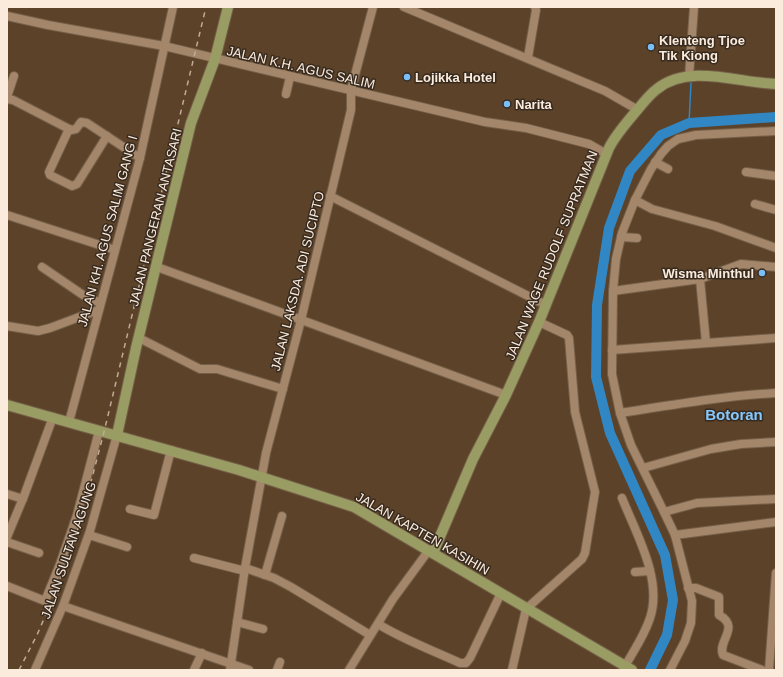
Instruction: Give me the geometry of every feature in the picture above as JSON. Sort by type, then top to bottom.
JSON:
[{"type":"main road","name":"JALAN PANGERAN ANTASARI","points":[[117,435],[191,123],[215,59],[228,7]]},
{"type":"main road","name":"JALAN WAGE RUDOLF SUPRATMAN","points":[[431,552],[473,459],[506,396],[539,322],[606,156],[616,136],[655,90],[671,80],[689,77],[728,78],[776,84]]},
{"type":"main road","name":"JALAN KAPTEN KASIHIN","points":[[7,405],[171,450],[262,477],[354,507],[627,668]]},
{"type":"street","name":"JALAN KH. AGUS SALIM GANG I","points":[[70,422],[99,307],[140,158],[173,7]]},
{"type":"street","name":"JALAN LAKSDA. ADI SUCIPTO","points":[[231,667],[245,570],[266,453],[301,320],[351,110],[352,90],[374,7]]},
{"type":"street","points":[[404,7],[604,90],[638,110]]},
{"type":"street","points":[[528,58],[536,10],[535,7]]},
{"type":"street","points":[[689,77],[694,7]]},
{"type":"street","name":"JALAN K.H. AGUS SALIM","points":[[7,16],[164,46],[485,122],[526,128],[590,144],[606,156]]},
{"type":"street","points":[[14,76],[7,98],[69,129],[76,129],[81,122],[84,122],[140,158]]},
{"type":"street","points":[[286,94],[290,77]]},
{"type":"street","points":[[69,129],[49,172],[50,175],[72,186],[77,184],[107,136]]},
{"type":"street","points":[[670,670],[685,641],[691,623],[692,601],[675,535],[631,445],[620,414],[612,374],[613,291],[616,259],[621,237],[636,200],[655,162],[668,146],[678,139],[696,135],[776,131]]},
{"type":"street","points":[[655,162],[668,169]]},
{"type":"street","points":[[746,172],[776,176]]},
{"type":"street","points":[[330,196],[546,305]]},
{"type":"street","points":[[636,200],[644,206],[657,211],[704,222],[776,248]]},
{"type":"street","points":[[755,204],[776,210]]},
{"type":"street","points":[[7,215],[115,250]]},
{"type":"street","points":[[621,237],[637,238]]},
{"type":"street","points":[[613,291],[700,279],[741,264],[776,267]]},
{"type":"street","points":[[7,326],[38,331],[50,328],[99,307],[42,267]]},
{"type":"street","points":[[157,267],[506,396]]},
{"type":"street","points":[[700,279],[706,343]]},
{"type":"street","points":[[512,670],[526,609],[576,569],[585,553],[595,492],[575,412],[569,338],[567,335],[539,322]]},
{"type":"street","points":[[139,338],[200,370],[218,369],[283,389]]},
{"type":"street","points":[[612,350],[776,338]]},
{"type":"street","points":[[620,414],[701,400],[776,393]]},
{"type":"street","points":[[7,537],[23,499],[53,418]]},
{"type":"street","points":[[7,586],[45,601],[60,564],[76,515],[99,431]]},
{"type":"street","name":"JALAN SULTAN AGUNG","points":[[36,670],[63,606],[89,535],[117,435]]},
{"type":"street","points":[[643,468],[711,448],[741,444],[776,442]]},
{"type":"street","points":[[130,509],[154,515],[171,450]]},
{"type":"street","points":[[7,494],[23,499]]},
{"type":"street","points":[[622,498],[641,544],[650,572],[653,585],[654,604],[650,619],[627,668]]},
{"type":"street","points":[[664,512],[697,503],[776,499]]},
{"type":"street","points":[[265,575],[282,516]]},
{"type":"street","points":[[675,535],[776,522]]},
{"type":"street","points":[[89,535],[127,547]]},
{"type":"street","points":[[7,542],[39,553]]},
{"type":"street","points":[[349,670],[393,599],[431,552]]},
{"type":"street","points":[[194,558],[274,578],[308,596],[370,635]]},
{"type":"street","points":[[635,572],[650,572]]},
{"type":"street","points":[[769,670],[776,574]]},
{"type":"street","points":[[688,588],[696,588],[720,598],[719,615],[725,618],[728,623],[728,634],[722,649],[723,655],[762,670]]},
{"type":"street","points":[[378,624],[395,635],[459,667],[470,658],[501,593]]},
{"type":"street","points":[[63,606],[202,654],[231,667],[249,670]]},
{"type":"street","points":[[237,622],[263,629]]},
{"type":"street","points":[[194,670],[202,654]]},
{"type":"waterway","points":[[689,123],[691,83]]},
{"type":"waterway","points":[[650,670],[667,635],[673,600],[665,555],[610,433],[596,377],[597,305],[609,228],[630,171],[661,135],[689,123],[776,117]]},
{"type":"railway","points":[[19,670],[37,635],[53,598],[81,520],[104,432],[206,7]]},
{"type":"place","name":"Klenteng Tjoe Tik Kiong","points":[[651,47]]},
{"type":"place","name":"Lojikka Hotel","points":[[407,77]]},
{"type":"place","name":"Narita","points":[[507,104]]},
{"type":"place","name":"Wisma Minthul","points":[[762,273]]},
{"type":"district","name":"Botoran","points":[[734,415]]}]
